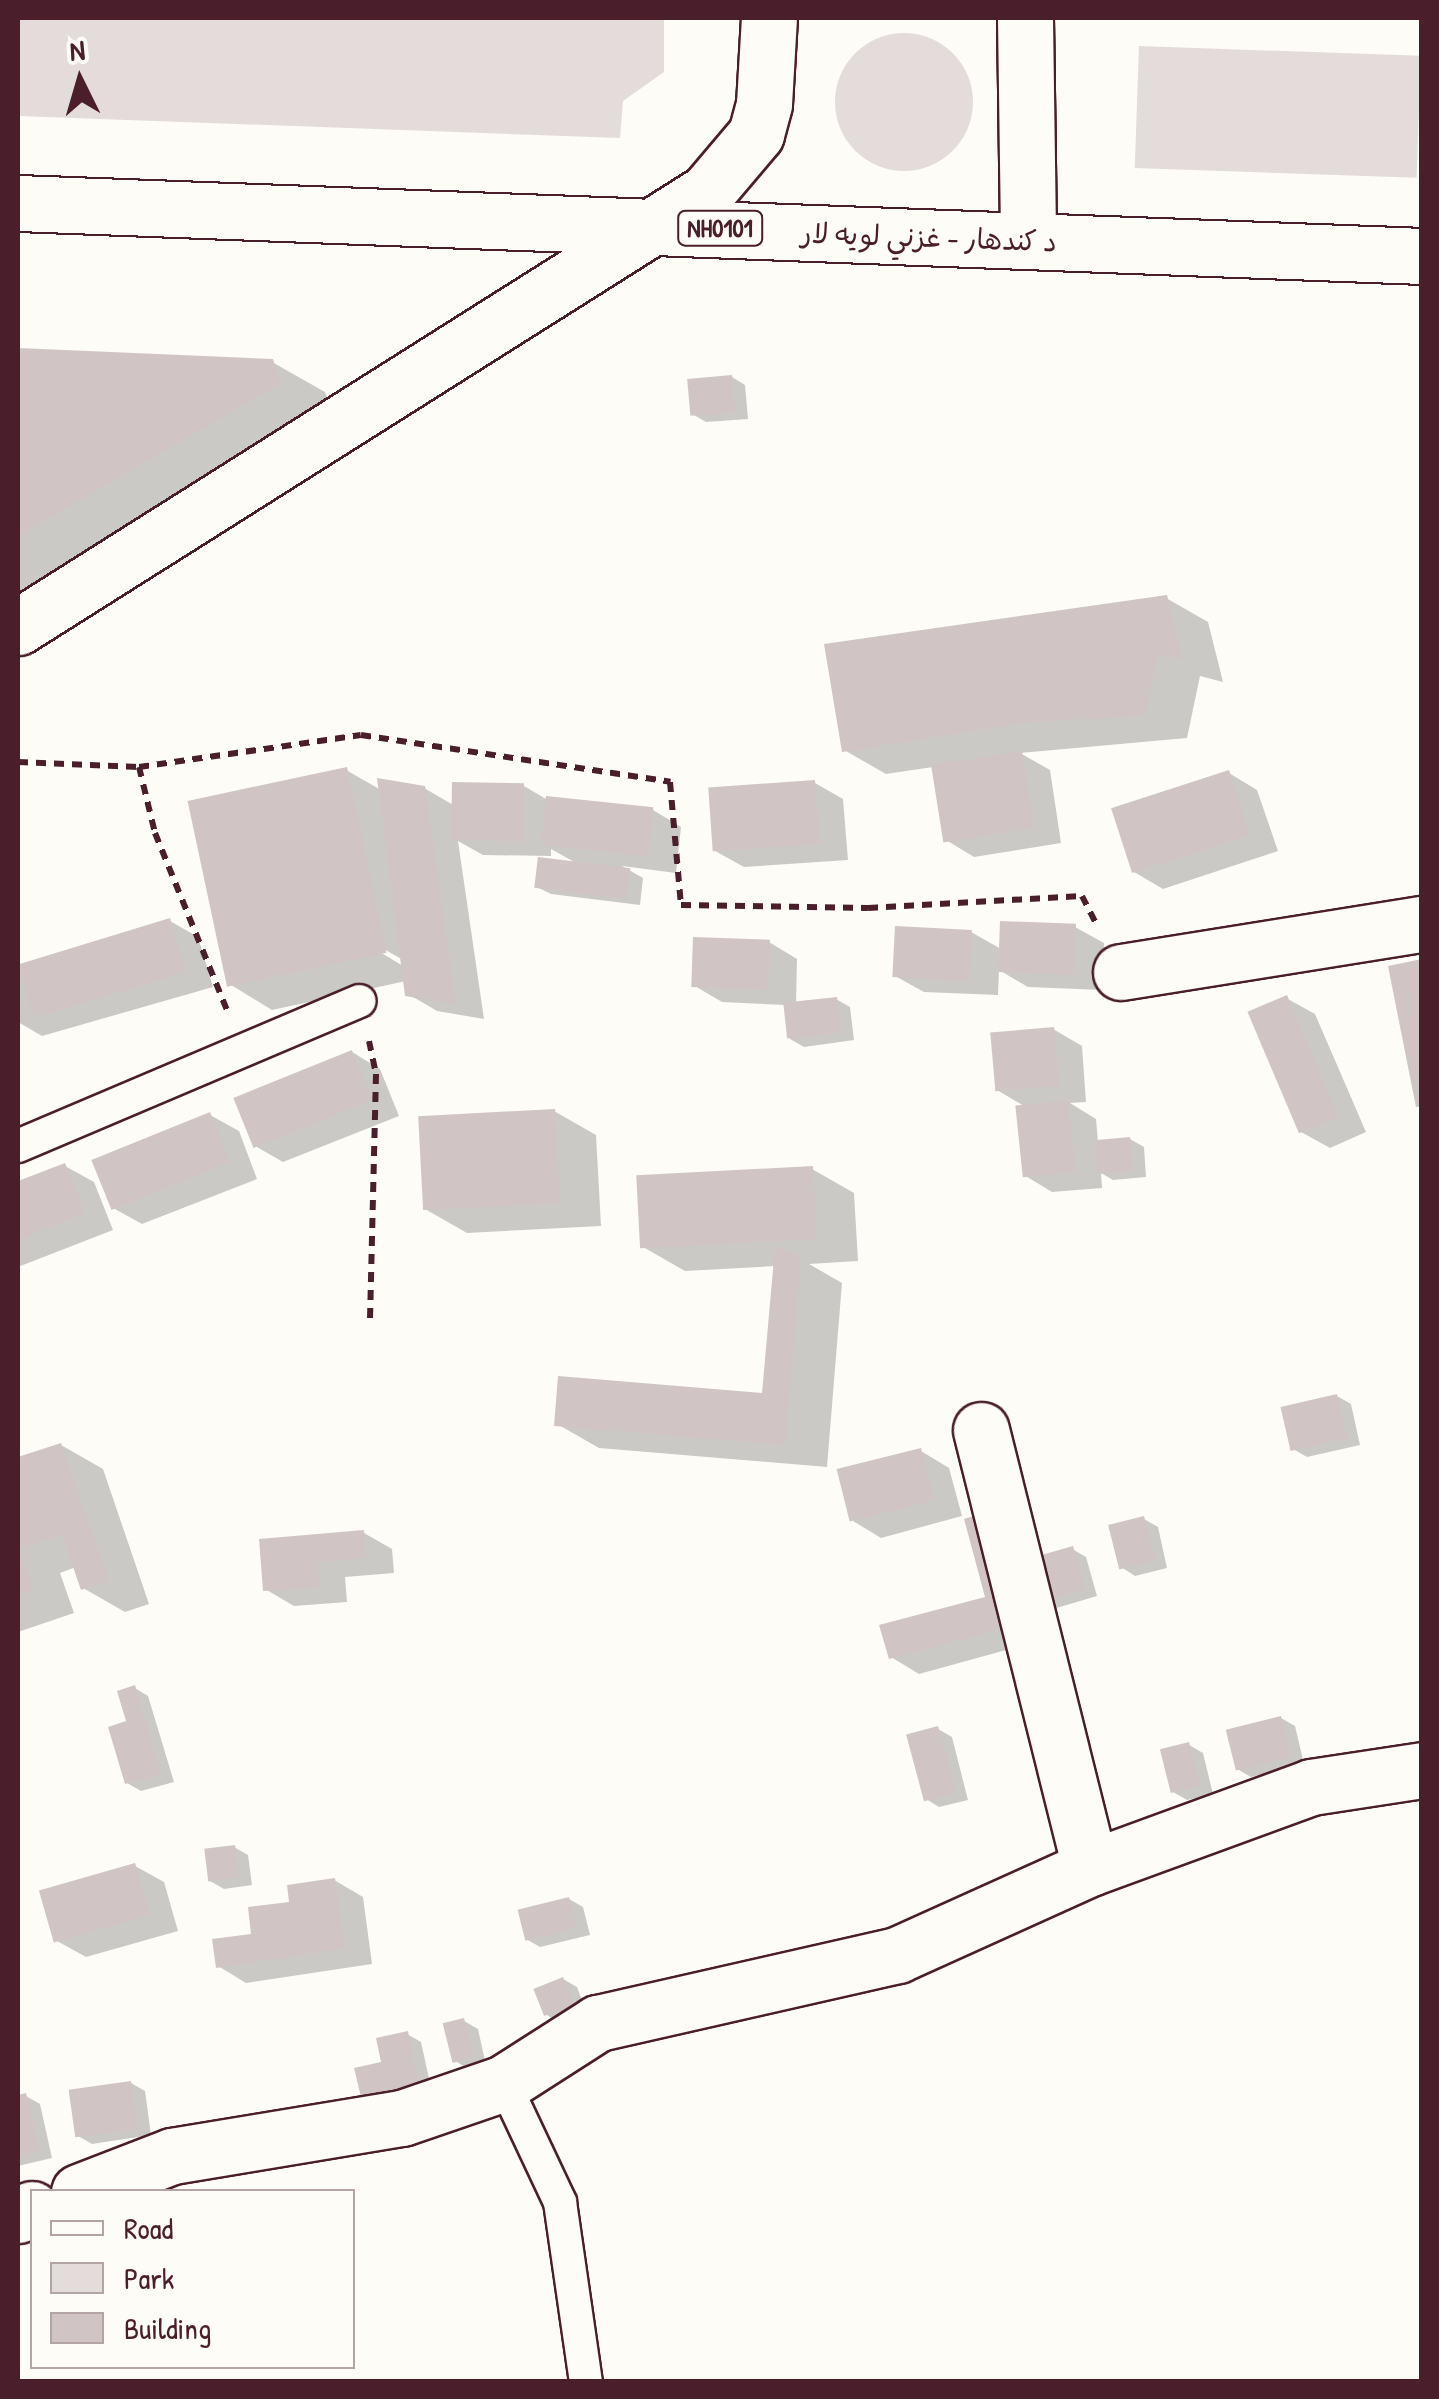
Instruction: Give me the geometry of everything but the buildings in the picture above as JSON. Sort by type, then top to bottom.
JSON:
[{"type":"main road","points":[[18,627],[659,226],[707,192],[756,134],[764,104],[769,18]]},
{"type":"main road","points":[[1025,18],[1028,240]]},
{"type":"main road","name":"د کندهار - غزني لويه لار","points":[[18,203],[1422,256]]},
{"type":"main road","points":[[1121,972],[1422,924]]},
{"type":"main road","points":[[980,1430],[1090,1868]]},
{"type":"main road","points":[[87,2189],[172,2156],[402,2118],[504,2083],[598,2023],[897,1955],[1090,1868],[1310,1787],[1422,1770]]},
{"type":"lane","points":[[18,1146],[360,1001]]},
{"type":"lane","points":[[504,2083],[560,2202],[586,2382]]},
{"type":"path","points":[[18,762],[139,767],[361,736],[670,782],[680,905],[868,908],[1082,896],[1121,972]]},
{"type":"path","points":[[139,767],[155,833],[244,1050]]},
{"type":"path","points":[[360,1001],[376,1074],[370,1318]]},
{"type":"green space","points":[[18,18],[664,18],[664,72],[623,101],[620,138],[18,116]]},
{"type":"green space","points":[[904,33],[930,39],[953,53],[967,76],[973,102],[967,128],[953,151],[930,165],[904,171],[878,165],[855,151],[841,128],[835,102],[841,76],[855,53],[878,39]]},
{"type":"green space","points":[[1139,46],[1421,56],[1417,178],[1135,168]]}]
